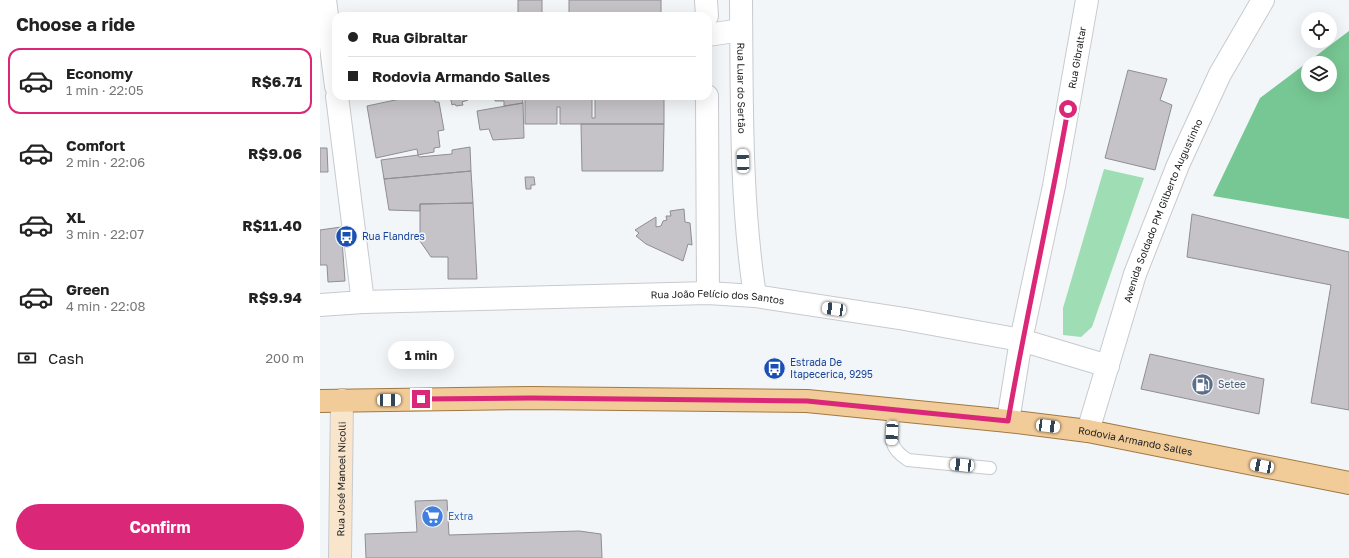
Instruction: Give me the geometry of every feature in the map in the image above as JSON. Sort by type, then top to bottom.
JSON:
[{"type":"main road","name":"Rodovia Armando Salles","points":[[320,401],[531,398],[807,401],[1008,421],[1088,431],[1349,483]]},
{"type":"main road","name":"Rua José Manoel Nicolli","points":[[340,558],[342,400]]},
{"type":"street","points":[[325,0],[332,55]]},
{"type":"street","points":[[706,0],[707,12]]},
{"type":"street","name":"Rua Luar do Sertão","points":[[741,0],[744,191],[747,244],[755,296]]},
{"type":"street","name":"Rua Gibraltar","points":[[1008,421],[1021,340],[1054,186],[1087,0]]},
{"type":"street","name":"Avenida Soldado PM Gilberto Augustinho","points":[[1088,431],[1135,274],[1178,166],[1220,74],[1263,0]]},
{"type":"street","points":[[712,34],[741,30]]},
{"type":"street","points":[[338,100],[363,302]]},
{"type":"street","points":[[707,100],[708,293]]},
{"type":"street","name":"Rua João Felício dos Santos","points":[[320,305],[363,302],[708,293],[755,296],[905,319],[1021,340],[1108,366]]},
{"type":"lane","points":[[894,410],[892,444],[898,454],[908,460],[990,468]]},
{"type":"green space","points":[[1349,31],[1349,219],[1213,196],[1260,98],[1301,67],[1301,92],[1337,92],[1337,56],[1316,56],[1326,48],[1337,48],[1337,40]]},
{"type":"green space","points":[[1104,169],[1144,178],[1092,327],[1081,337],[1063,335],[1063,308]]},
{"type":"building","points":[[518,0],[542,0],[542,12],[518,12]]},
{"type":"building","points":[[569,0],[661,0],[661,12],[569,12]]},
{"type":"building","points":[[1128,70],[1167,79],[1160,100],[1172,105],[1155,170],[1105,158]]},
{"type":"building","points":[[395,100],[435,100],[435,102],[439,102],[444,130],[438,131],[440,147],[434,148],[434,152],[418,155],[417,149],[376,158],[367,106]]},
{"type":"building","points":[[451,100],[468,100],[462,102],[463,105],[452,105]]},
{"type":"building","points":[[523,100],[523,103],[504,106],[504,101],[495,101]]},
{"type":"building","points":[[525,100],[592,100],[592,118],[595,118],[595,100],[664,100],[664,124],[560,124],[560,107],[557,107],[557,124],[525,124]]},
{"type":"building","points":[[523,103],[524,138],[493,140],[489,129],[480,130],[477,111]]},
{"type":"building","points":[[581,124],[664,124],[663,171],[582,171]]},
{"type":"building","points":[[470,147],[471,171],[384,179],[381,160],[418,155],[419,157],[452,154],[452,150]]},
{"type":"building","points":[[320,148],[327,148],[328,172],[320,172]]},
{"type":"building","points":[[471,171],[473,203],[420,204],[420,211],[389,210],[384,179]]},
{"type":"building","points":[[525,177],[534,177],[535,185],[531,185],[531,189],[526,189]]},
{"type":"building","points":[[473,203],[477,279],[448,279],[448,257],[431,257],[420,241],[420,204]]},
{"type":"building","points":[[684,209],[685,222],[690,223],[692,245],[688,244],[683,261],[646,244],[636,236],[639,233],[635,230],[656,217],[656,227],[661,226],[663,221],[667,220],[666,216],[671,216],[670,211]]},
{"type":"building","points":[[1192,214],[1349,252],[1349,410],[1311,403],[1331,285],[1187,257]]},
{"type":"building","points":[[341,227],[345,281],[328,282],[327,265],[320,265],[320,230]]},
{"type":"building","name":"Setee","points":[[1150,354],[1264,379],[1259,414],[1141,389]]},
{"type":"building","name":"Extra","points":[[447,500],[449,535],[579,531],[601,534],[602,558],[366,558],[365,534],[417,532],[415,501]]},
{"type":"place","name":"Rua Flandres","points":[[346,236]]},
{"type":"place","name":"Estrada De Itapecerica, 9295","points":[[774,368]]},
{"type":"place","name":"Setee","points":[[1203,384]]},
{"type":"place","name":"Extra","points":[[432,516]]},
{"type":"route","points":[[421,399],[531,398],[807,401],[1008,421],[1021,340],[1054,186],[1068,109]]}]
